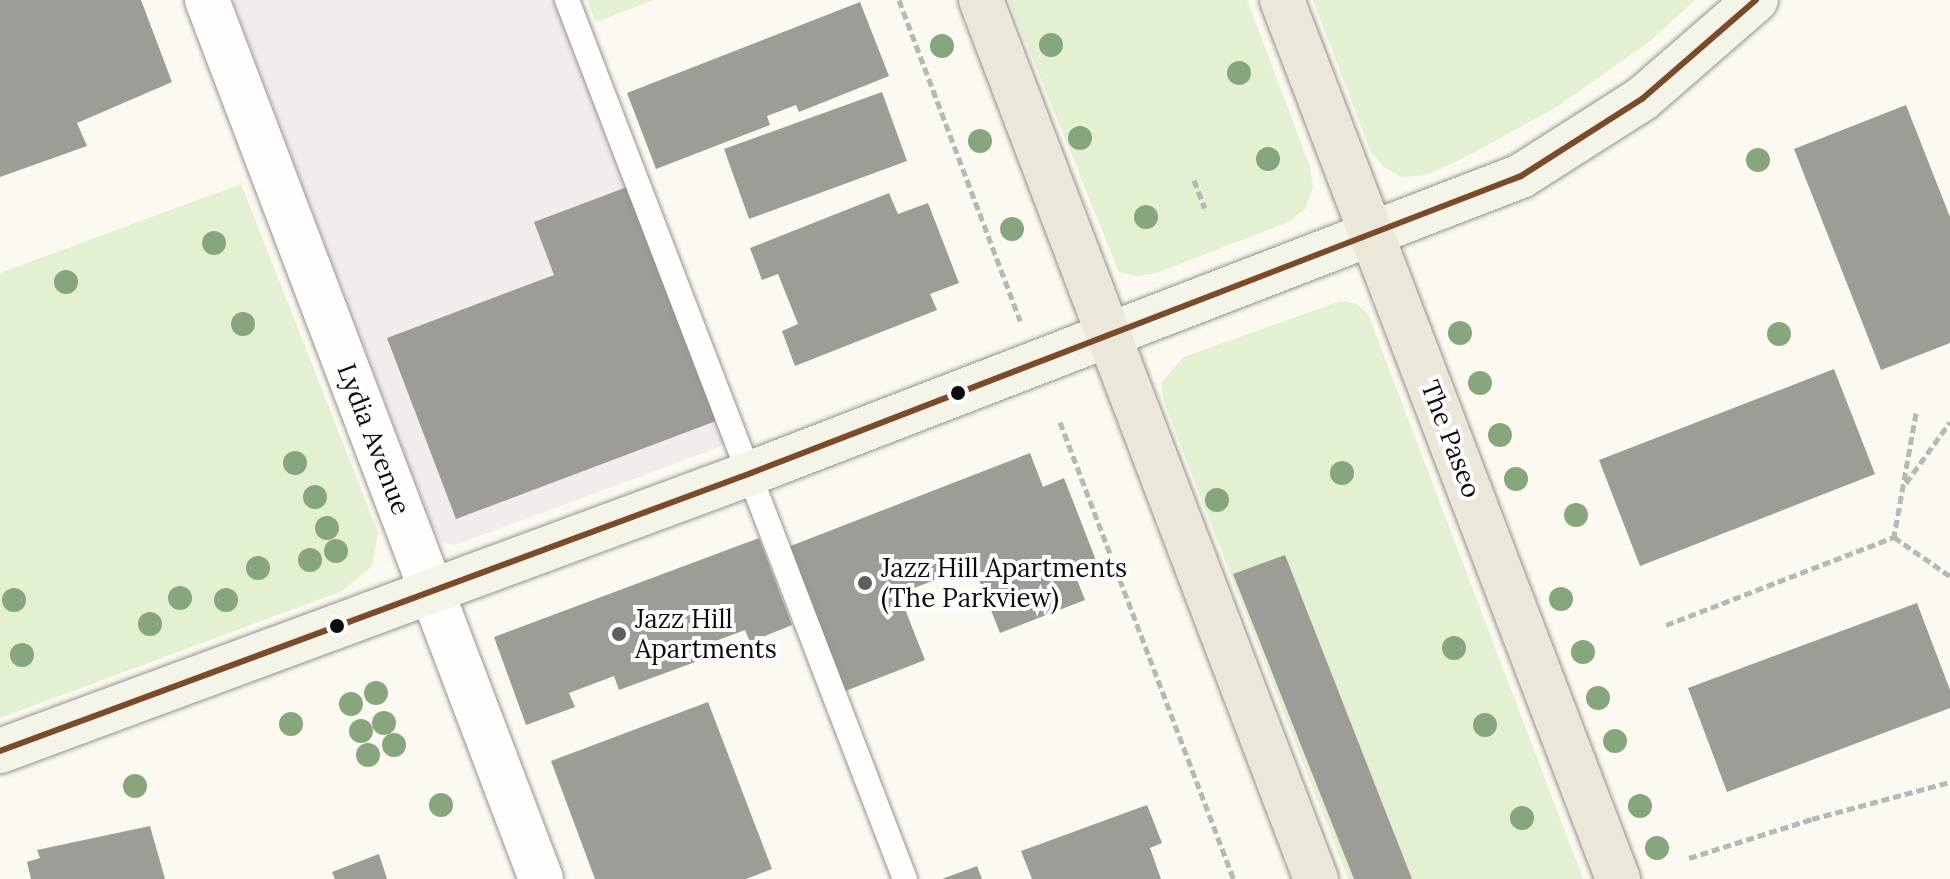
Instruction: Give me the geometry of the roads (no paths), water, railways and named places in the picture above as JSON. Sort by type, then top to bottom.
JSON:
[{"type":"main road","points":[[981,0],[1316,879]]},
{"type":"main road","name":"The Paseo","points":[[1282,0],[1618,879]]},
{"type":"main road","points":[[0,751],[751,473],[1521,176],[1602,128],[1642,99],[1756,0]]},
{"type":"street","name":"Lydia Avenue","points":[[207,0],[541,879]]},
{"type":"lane","points":[[567,0],[905,879]]},
{"type":"place","name":"Jazz Hill Apartments (The Parkview)","points":[[865,583]]},
{"type":"place","name":"Jazz Hill Apartments","points":[[619,634]]}]
